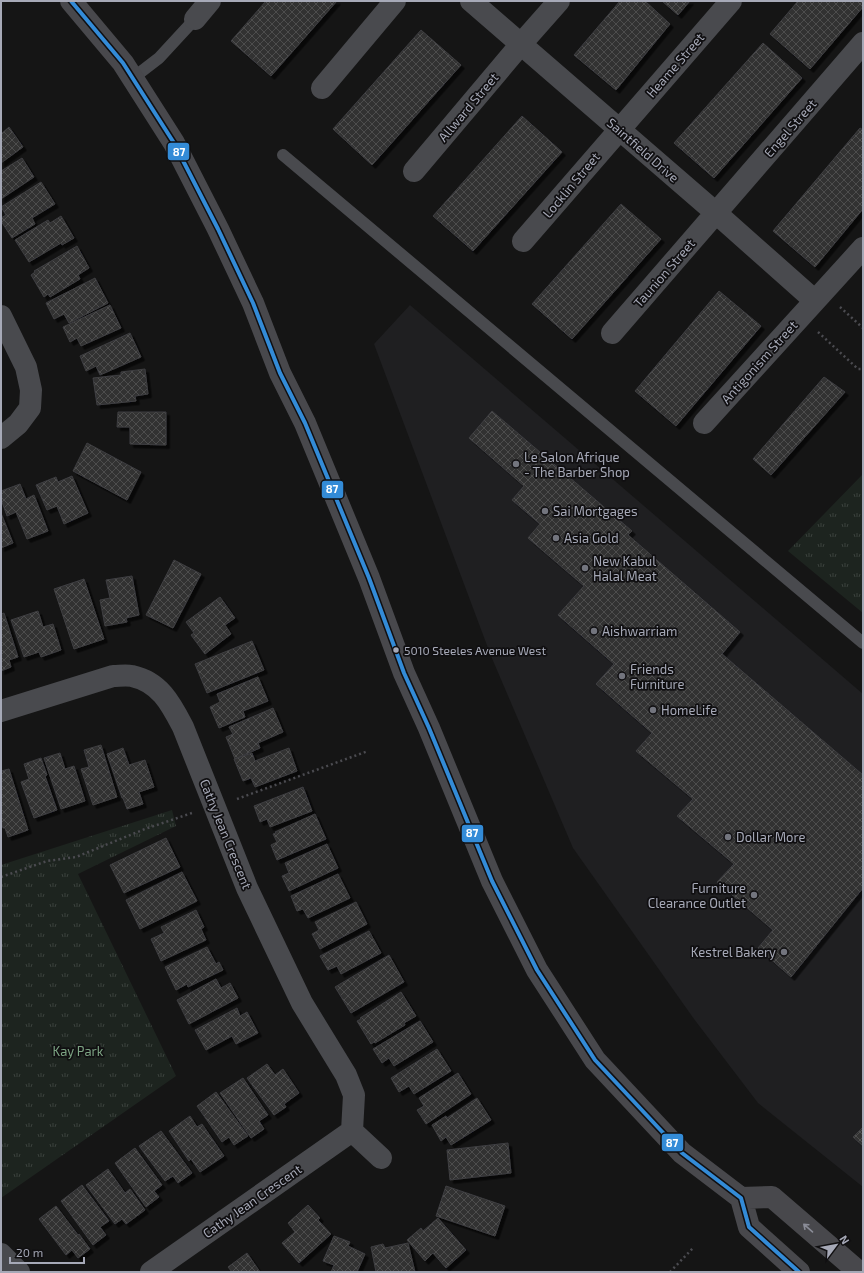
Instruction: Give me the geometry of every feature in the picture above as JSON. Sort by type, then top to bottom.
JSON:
[{"type":"main road","points":[[71,1],[123,63],[133,78],[174,143],[218,229],[253,303],[280,374],[305,423],[369,578],[404,673],[432,735],[492,881],[537,970],[595,1060],[682,1154],[741,1198],[749,1227],[799,1272]]},
{"type":"main road","points":[[741,1198],[772,1197],[859,1272]]},
{"type":"street","points":[[195,19],[210,1]]},
{"type":"street","points":[[322,88],[395,1]]},
{"type":"street","name":"Saintfield Drive","points":[[471,1],[814,300]]},
{"type":"street","name":"Allward Street","points":[[414,171],[558,1]]},
{"type":"street","name":"Heame Street","points":[[619,129],[731,1]]},
{"type":"street","name":"Engel Street","points":[[716,213],[863,44]]},
{"type":"street","name":"Locklin Street","points":[[523,241],[619,129]]},
{"type":"street","name":"Taunion Street","points":[[612,333],[716,213]]},
{"type":"street","name":"Antigonism Street","points":[[704,423],[814,300],[863,248]]},
{"type":"street","points":[[1,316],[26,367],[31,390],[30,408],[18,424],[1,438]]},
{"type":"street","name":"Cathy Jean Crescent","points":[[1,711],[113,676],[132,676],[152,684],[163,694],[183,727],[247,888],[299,995],[346,1075],[354,1095],[352,1130],[151,1272]]},
{"type":"street","points":[[352,1130],[381,1158]]},
{"type":"street","points":[[1,1254],[19,1272]]},
{"type":"lane","points":[[133,78],[159,58],[195,19]]},
{"type":"lane","points":[[283,155],[863,643]]},
{"type":"path","points":[[838,306],[863,328]]},
{"type":"path","points":[[816,331],[858,369],[863,369]]},
{"type":"path","points":[[1,877],[47,861],[76,857]]},
{"type":"path","points":[[670,1272],[694,1246]]},
{"type":"shaded area","points":[[410,305],[863,694],[863,1187],[758,1103],[694,1019],[573,848],[491,656],[374,344]]},
{"type":"green space","points":[[863,474],[863,613],[788,551]]},
{"type":"green space","name":"Kay Park","points":[[172,810],[176,826],[78,874],[176,1076],[1,1198],[1,865]]},
{"type":"building","points":[[266,1],[337,1],[271,76],[231,41]]},
{"type":"building","points":[[620,1],[645,1],[670,24],[616,90],[574,55]]},
{"type":"building","points":[[662,1],[690,1],[678,15]]},
{"type":"building","points":[[798,1],[863,1],[863,7],[810,69],[770,34]]},
{"type":"building","points":[[421,30],[461,65],[372,165],[333,129]]},
{"type":"building","points":[[763,43],[802,78],[714,178],[674,143]]},
{"type":"building","points":[[522,116],[562,152],[473,251],[433,216]]},
{"type":"building","points":[[9,127],[23,147],[1,163],[1,134]]},
{"type":"building","points":[[860,128],[863,130],[863,209],[815,267],[773,231]]},
{"type":"building","points":[[22,158],[34,177],[1,199],[1,171]]},
{"type":"building","points":[[41,182],[55,204],[32,218],[35,224],[12,238],[1,221],[1,218],[6,215],[1,207]]},
{"type":"building","points":[[621,204],[661,239],[572,339],[532,304]]},
{"type":"building","points":[[61,216],[74,238],[62,245],[61,243],[29,262],[15,240],[48,220],[50,223]]},
{"type":"building","points":[[77,246],[89,268],[78,275],[80,279],[50,297],[48,294],[44,297],[31,275],[35,272],[34,271]]},
{"type":"building","points":[[95,278],[108,303],[69,323],[64,314],[54,319],[46,303]]},
{"type":"building","points":[[719,291],[761,326],[676,426],[635,391]]},
{"type":"building","points":[[110,305],[121,328],[81,346],[77,338],[70,342],[63,327]]},
{"type":"building","points":[[130,333],[141,357],[100,375],[96,366],[86,371],[80,356]]},
{"type":"building","points":[[145,369],[148,394],[135,396],[136,401],[97,405],[93,378],[121,375],[121,372]]},
{"type":"building","points":[[824,377],[845,392],[771,475],[753,459]]},
{"type":"building","points":[[492,411],[632,531],[628,535],[740,632],[722,654],[863,775],[863,888],[791,977],[758,948],[773,930],[717,882],[734,864],[677,816],[693,799],[636,751],[652,733],[596,684],[614,664],[558,615],[584,586],[528,538],[540,524],[512,500],[524,486],[469,438]]},
{"type":"building","points":[[118,412],[166,412],[166,445],[130,444],[130,427],[117,427]]},
{"type":"building","points":[[87,443],[141,472],[127,500],[73,471]]},
{"type":"building","points":[[72,476],[88,513],[64,524],[57,506],[47,510],[36,485],[56,477],[58,482]]},
{"type":"building","points":[[20,484],[26,499],[34,495],[48,531],[27,539],[16,512],[7,516],[1,499],[1,491]]},
{"type":"building","points":[[1,513],[13,543],[1,548]]},
{"type":"building","points":[[174,560],[201,574],[173,628],[146,615]]},
{"type":"building","points":[[132,576],[139,615],[126,618],[127,622],[105,626],[100,600],[110,598],[106,580]]},
{"type":"building","points":[[84,579],[104,639],[74,649],[54,589]]},
{"type":"building","points":[[220,597],[235,618],[225,625],[231,634],[205,654],[191,635],[194,633],[186,622]]},
{"type":"building","points":[[38,611],[43,627],[53,624],[61,650],[41,657],[39,652],[24,657],[11,620]]},
{"type":"building","points":[[4,613],[18,657],[9,660],[11,667],[1,671],[1,614]]},
{"type":"building","points":[[252,641],[264,670],[207,693],[195,664]]},
{"type":"building","points":[[258,677],[268,701],[243,711],[245,717],[219,728],[210,707],[220,702],[217,694]]},
{"type":"building","points":[[273,708],[283,732],[258,743],[260,748],[235,759],[226,737],[233,734],[229,727]]},
{"type":"building","points":[[101,745],[117,797],[93,805],[81,769],[89,767],[84,750]]},
{"type":"building","points":[[123,748],[129,765],[145,760],[154,787],[139,792],[143,804],[127,809],[107,754]]},
{"type":"building","points":[[289,748],[297,771],[255,787],[251,778],[243,781],[234,759],[252,753],[255,761]]},
{"type":"building","points":[[60,753],[65,769],[74,766],[85,801],[61,809],[44,758]]},
{"type":"building","points":[[41,758],[47,775],[45,776],[57,810],[34,818],[21,782],[29,779],[24,764]]},
{"type":"building","points":[[9,769],[28,830],[8,837],[5,828],[3,828],[1,823],[1,771]]},
{"type":"building","points":[[303,787],[312,811],[270,827],[267,819],[260,822],[254,806]]},
{"type":"building","points":[[315,814],[326,839],[277,860],[271,845],[277,842],[273,834]]},
{"type":"building","points":[[166,838],[180,867],[124,893],[110,865]]},
{"type":"building","points":[[327,844],[338,868],[289,891],[282,876],[289,873],[285,863]]},
{"type":"building","points":[[182,872],[197,901],[140,929],[126,900]]},
{"type":"building","points":[[338,874],[350,898],[308,918],[303,909],[297,911],[291,896]]},
{"type":"building","points":[[356,902],[367,924],[320,949],[312,934],[319,930],[315,922]]},
{"type":"building","points":[[196,910],[204,927],[201,929],[206,940],[161,961],[151,939],[164,933],[161,927]]},
{"type":"building","points":[[369,931],[381,953],[341,974],[337,966],[328,970],[320,956]]},
{"type":"building","points":[[207,947],[216,964],[219,962],[223,970],[188,987],[187,984],[176,990],[165,967]]},
{"type":"building","points":[[389,955],[404,982],[351,1013],[335,987]]},
{"type":"building","points":[[216,979],[221,988],[230,983],[238,998],[189,1024],[177,1000]]},
{"type":"building","points":[[401,992],[416,1016],[404,1023],[405,1025],[371,1044],[357,1021]]},
{"type":"building","points":[[237,1008],[240,1016],[247,1012],[258,1033],[236,1044],[232,1036],[206,1050],[195,1030]]},
{"type":"building","points":[[420,1021],[433,1042],[394,1066],[389,1058],[382,1063],[373,1049]]},
{"type":"building","points":[[437,1049],[451,1071],[414,1094],[409,1086],[399,1092],[391,1078]]},
{"type":"building","points":[[267,1064],[275,1075],[283,1069],[299,1093],[284,1104],[286,1107],[274,1115],[247,1078]]},
{"type":"building","points":[[458,1073],[471,1094],[426,1124],[417,1110],[424,1106],[419,1098]]},
{"type":"building","points":[[243,1078],[268,1115],[259,1121],[264,1129],[251,1138],[220,1093]]},
{"type":"building","points":[[216,1092],[248,1136],[234,1145],[229,1137],[222,1142],[197,1106]]},
{"type":"building","points":[[477,1098],[491,1120],[451,1145],[446,1137],[441,1141],[432,1125],[446,1116],[447,1118]]},
{"type":"building","points":[[190,1116],[197,1127],[202,1124],[224,1156],[200,1172],[191,1159],[189,1161],[169,1131]]},
{"type":"building","points":[[863,1127],[863,1146],[853,1137]]},
{"type":"building","points":[[161,1131],[192,1173],[178,1183],[173,1176],[165,1181],[139,1146]]},
{"type":"building","points":[[508,1143],[511,1173],[450,1180],[447,1150]]},
{"type":"building","points":[[135,1148],[162,1185],[154,1191],[159,1197],[146,1207],[115,1163]]},
{"type":"building","points":[[108,1169],[125,1193],[130,1189],[145,1210],[126,1224],[122,1219],[115,1224],[86,1185]]},
{"type":"building","points":[[82,1185],[109,1221],[100,1227],[106,1235],[93,1245],[61,1201]]},
{"type":"building","points":[[446,1186],[505,1206],[495,1236],[436,1216]]},
{"type":"building","points":[[308,1205],[320,1218],[318,1220],[331,1234],[299,1263],[282,1243],[295,1232],[288,1223]]},
{"type":"building","points":[[56,1206],[90,1249],[78,1258],[72,1250],[66,1255],[39,1219]]},
{"type":"building","points":[[438,1218],[466,1250],[446,1268],[433,1253],[425,1261],[407,1240],[421,1228],[423,1231]]},
{"type":"building","points":[[334,1236],[350,1242],[348,1246],[365,1254],[357,1272],[331,1272],[334,1265],[323,1261]]},
{"type":"building","points":[[408,1243],[415,1272],[376,1272],[371,1247],[383,1244],[385,1248]]},
{"type":"building","points":[[247,1253],[260,1272],[232,1272],[228,1267]]},
{"type":"transit line","name":"87","points":[[71,1],[123,63],[174,143],[218,229],[253,303],[280,373],[305,423],[369,578],[404,673],[429,728],[492,881],[537,970],[595,1060],[682,1153],[741,1198],[749,1227],[799,1272]]},
{"type":"place","name":"Le Salon Afrique - The Barber Shop","points":[[516,464]]},
{"type":"place","name":"Sai Mortgages","points":[[545,511]]},
{"type":"place","name":"Asia Gold","points":[[556,538]]},
{"type":"place","name":"New Kabul Halal Meat","points":[[585,568]]},
{"type":"place","name":"Aishwarriam","points":[[594,631]]},
{"type":"place","name":"5010 Steeles Avenue West","points":[[396,650]]},
{"type":"place","name":"Friends Furniture","points":[[622,676]]},
{"type":"place","name":"HomeLife","points":[[653,710]]},
{"type":"place","name":"Dollar More","points":[[728,837]]},
{"type":"place","name":"Furniture Clearance Outlet","points":[[754,895]]},
{"type":"place","name":"Kestrel Bakery","points":[[784,952]]}]
